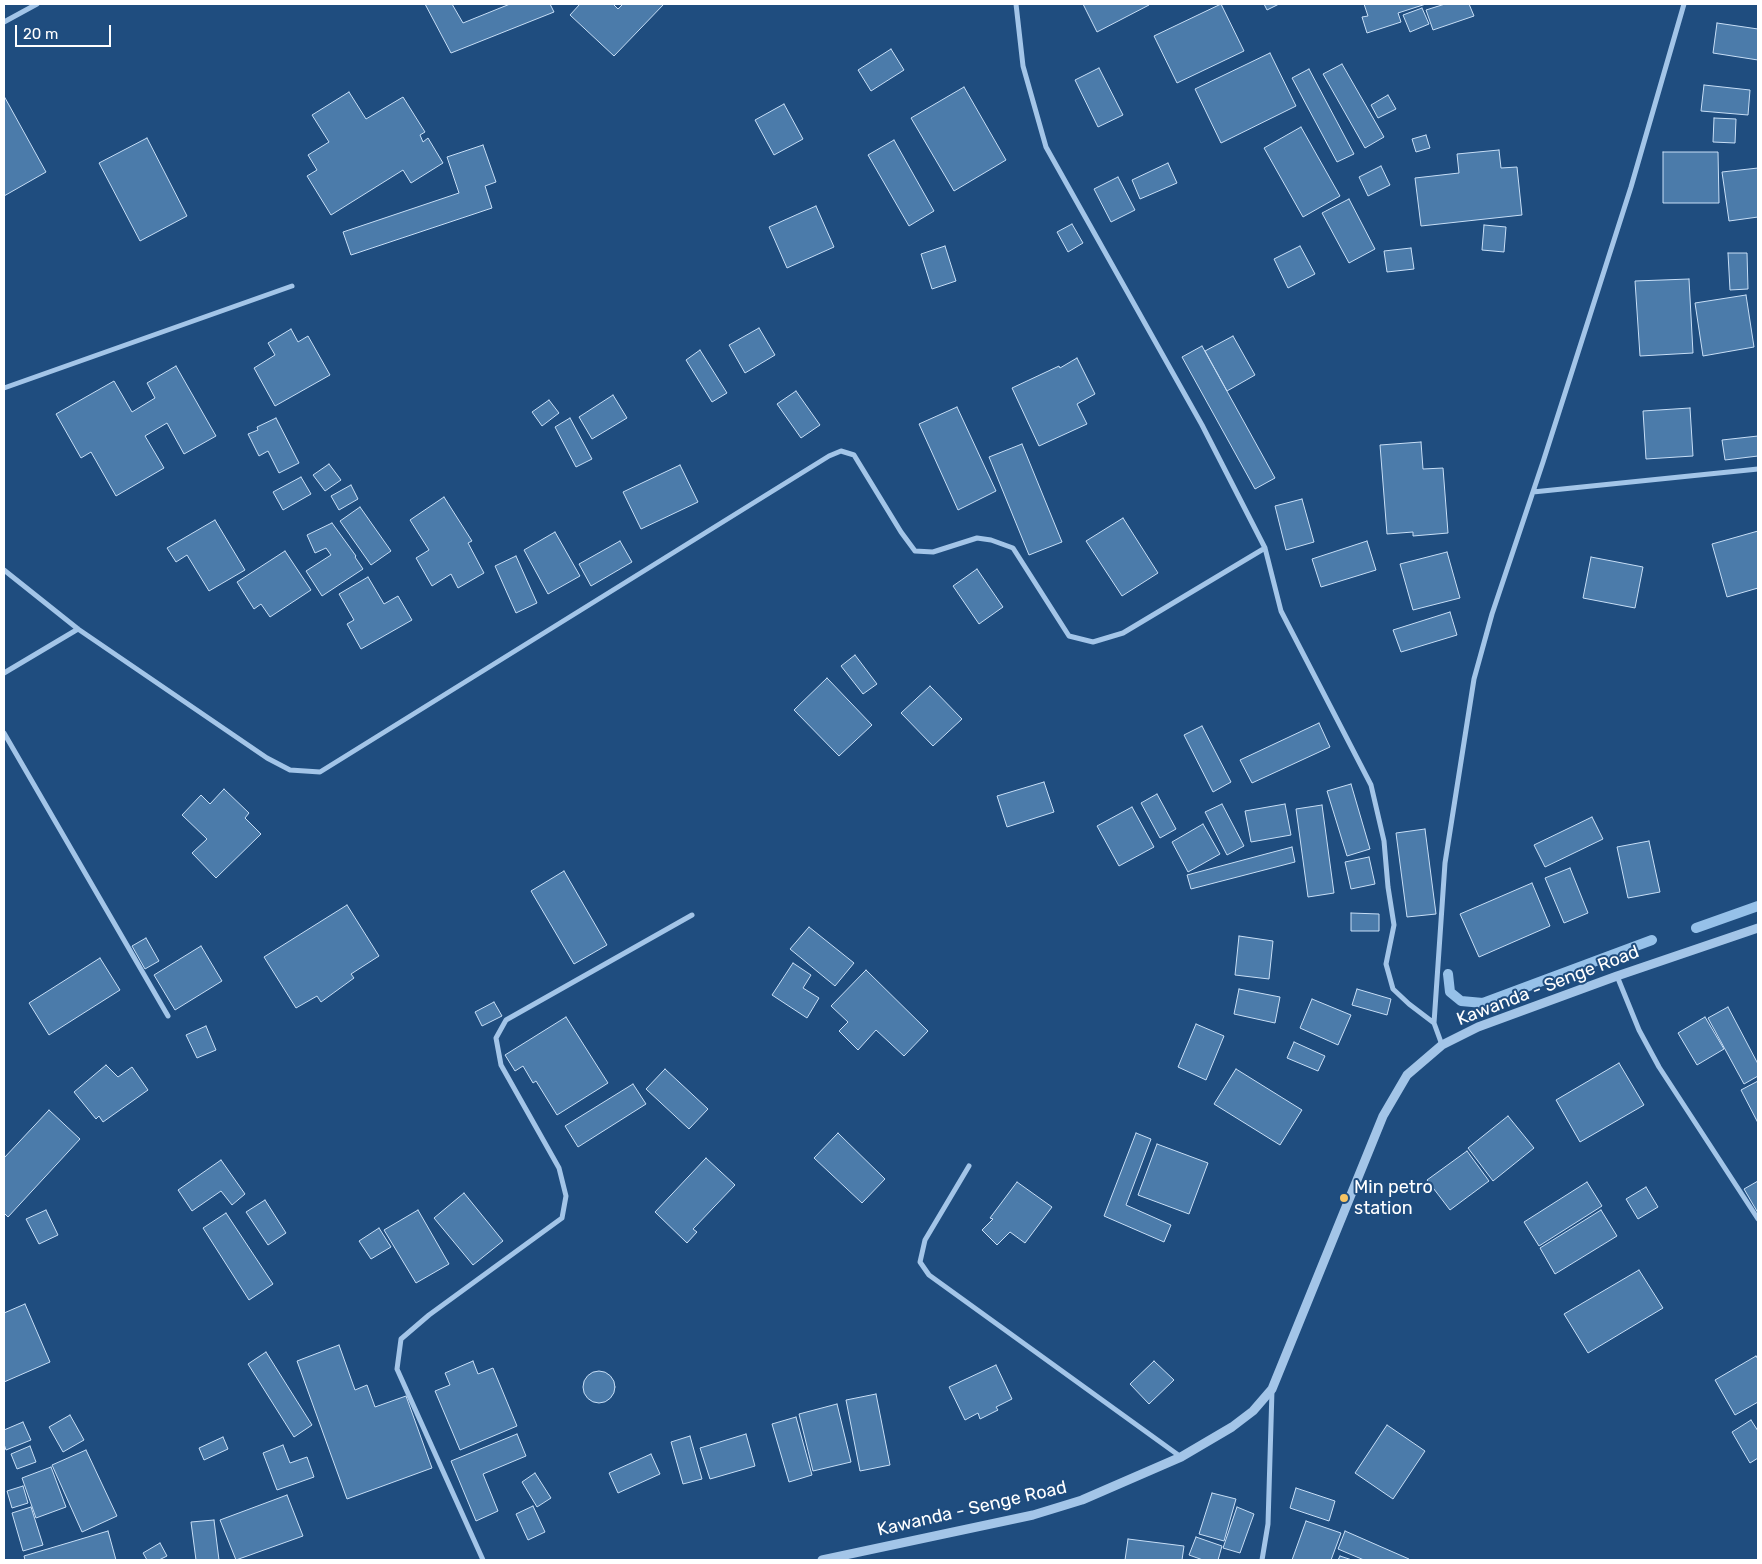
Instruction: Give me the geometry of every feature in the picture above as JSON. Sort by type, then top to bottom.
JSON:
[{"type":"street","points":[[4,22],[37,4]]},
{"type":"street","points":[[1016,4],[1023,66],[1046,147],[1202,425],[1265,548],[1281,611],[1370,785],[1384,841],[1394,925],[1386,964],[1393,989],[1408,1004],[1434,1023]]},
{"type":"street","points":[[1442,1046],[1434,1023],[1445,863],[1474,679],[1492,614],[1631,187],[1684,4]]},
{"type":"street","points":[[4,388],[292,286]]},
{"type":"street","points":[[4,570],[78,629],[267,758],[290,770],[320,772],[829,456],[841,451],[854,455],[915,552],[933,552],[977,538],[992,540],[1013,548],[1069,636],[1093,642],[1123,633],[1265,548]]},
{"type":"street","points":[[1533,492],[1758,469]]},
{"type":"street","points":[[4,673],[78,629]]},
{"type":"street","points":[[4,733],[168,1016]]},
{"type":"street","points":[[483,1560],[397,1369],[400,1339],[428,1315],[562,1218],[566,1196],[559,1168],[501,1065],[496,1038],[506,1020],[692,915]]},
{"type":"street","name":"Kawanda - Senge Road","points":[[822,1560],[1033,1515],[1082,1500],[1181,1457],[1232,1427],[1253,1411],[1272,1389],[1383,1116],[1407,1075],[1442,1046],[1478,1027],[1758,928]]},
{"type":"street","points":[[1618,976],[1639,1030],[1659,1066],[1758,1219]]},
{"type":"street","points":[[969,1166],[925,1240],[920,1262],[929,1275],[1181,1457]]},
{"type":"street","points":[[1262,1560],[1268,1524],[1272,1389]]},
{"type":"building","points":[[425,4],[452,4],[463,23],[510,4],[550,4],[554,12],[451,53]]},
{"type":"building","points":[[580,4],[613,4],[618,9],[623,4],[664,4],[614,56],[570,15]]},
{"type":"building","points":[[1083,4],[1148,4],[1149,5],[1097,32]]},
{"type":"building","points":[[1221,4],[1244,51],[1177,83],[1154,36]]},
{"type":"building","points":[[1264,4],[1279,4],[1267,10]]},
{"type":"building","points":[[1364,4],[1426,4],[1398,13],[1401,22],[1367,33],[1362,17],[1368,16]]},
{"type":"building","points":[[1445,4],[1469,4],[1474,16],[1433,30],[1426,10]]},
{"type":"building","points":[[1422,8],[1429,24],[1410,32],[1403,15]]},
{"type":"building","points":[[1717,23],[1758,29],[1758,60],[1713,53]]},
{"type":"building","points":[[891,49],[904,70],[871,91],[858,70]]},
{"type":"building","points":[[1270,53],[1296,106],[1221,143],[1195,89]]},
{"type":"building","points":[[1342,64],[1384,137],[1365,148],[1323,74]]},
{"type":"building","points":[[1099,68],[1123,115],[1098,127],[1075,80]]},
{"type":"building","points":[[1309,69],[1354,154],[1337,162],[1292,78]]},
{"type":"building","points":[[1704,85],[1750,90],[1748,115],[1701,111]]},
{"type":"building","points":[[964,87],[1006,160],[954,191],[911,118]]},
{"type":"building","points":[[349,92],[366,119],[403,97],[425,132],[420,135],[423,142],[428,138],[443,163],[411,183],[403,170],[331,215],[307,176],[317,170],[308,155],[329,142],[312,115]]},
{"type":"building","points":[[1388,95],[1396,109],[1378,118],[1371,105]]},
{"type":"building","points":[[4,96],[46,172],[4,196]]},
{"type":"building","points":[[784,104],[803,139],[774,155],[755,120]]},
{"type":"building","points":[[1714,118],[1736,119],[1735,143],[1713,142]]},
{"type":"building","points":[[1301,127],[1340,196],[1303,217],[1264,148]]},
{"type":"building","points":[[1426,135],[1430,148],[1416,152],[1412,139]]},
{"type":"building","points":[[147,138],[187,216],[140,241],[99,163]]},
{"type":"building","points":[[894,140],[934,211],[909,226],[868,155]]},
{"type":"building","points":[[483,145],[496,182],[485,186],[492,208],[351,255],[343,232],[459,193],[447,157]]},
{"type":"building","points":[[1499,150],[1501,168],[1517,167],[1522,215],[1421,226],[1415,178],[1459,173],[1457,154]]},
{"type":"building","points":[[1663,152],[1718,152],[1719,203],[1663,203]]},
{"type":"building","points":[[1168,163],[1177,183],[1140,199],[1132,180]]},
{"type":"building","points":[[1381,166],[1390,185],[1368,196],[1359,177]]},
{"type":"building","points":[[1758,168],[1758,217],[1729,221],[1722,172]]},
{"type":"building","points":[[1118,177],[1135,210],[1111,222],[1094,189]]},
{"type":"building","points":[[1349,199],[1375,249],[1349,263],[1322,213]]},
{"type":"building","points":[[816,206],[834,247],[787,268],[769,227]]},
{"type":"building","points":[[1072,224],[1083,243],[1068,252],[1057,232]]},
{"type":"building","points":[[1484,225],[1506,227],[1504,252],[1482,250]]},
{"type":"building","points":[[945,246],[956,281],[932,289],[921,254]]},
{"type":"building","points":[[1300,246],[1315,274],[1288,288],[1274,259]]},
{"type":"building","points":[[1411,248],[1414,269],[1387,272],[1384,251]]},
{"type":"building","points":[[1728,253],[1747,253],[1748,289],[1730,290]]},
{"type":"building","points":[[1689,279],[1693,353],[1640,356],[1635,281]]},
{"type":"building","points":[[1746,295],[1754,347],[1703,356],[1695,303]]},
{"type":"building","points":[[759,328],[775,355],[745,373],[729,345]]},
{"type":"building","points":[[291,329],[298,342],[308,336],[330,375],[275,406],[254,368],[275,355],[268,343]]},
{"type":"building","points":[[1233,336],[1255,375],[1227,391],[1205,351]]},
{"type":"building","points":[[1202,346],[1275,478],[1255,489],[1182,357]]},
{"type":"building","points":[[700,350],[727,393],[712,402],[686,360]]},
{"type":"building","points":[[1077,358],[1095,394],[1077,404],[1087,424],[1039,446],[1012,388],[1059,366],[1060,368]]},
{"type":"building","points":[[176,366],[216,436],[184,454],[167,423],[145,436],[164,468],[116,496],[91,452],[81,458],[56,414],[114,381],[132,412],[155,398],[147,383]]},
{"type":"building","points":[[796,391],[820,425],[801,438],[777,404]]},
{"type":"building","points":[[613,395],[627,418],[592,439],[579,417]]},
{"type":"building","points":[[549,400],[559,413],[542,426],[532,412]]},
{"type":"building","points":[[957,407],[996,491],[958,510],[919,424]]},
{"type":"building","points":[[1690,408],[1693,456],[1646,459],[1643,411]]},
{"type":"building","points":[[276,418],[299,463],[279,473],[268,451],[259,456],[248,434],[258,430],[257,427]]},
{"type":"building","points":[[570,418],[592,459],[576,467],[555,427]]},
{"type":"building","points":[[1758,436],[1758,456],[1725,460],[1722,440]]},
{"type":"building","points":[[1421,442],[1423,469],[1443,468],[1448,533],[1413,536],[1413,532],[1387,534],[1380,445]]},
{"type":"building","points":[[1022,444],[1062,542],[1029,555],[989,457]]},
{"type":"building","points":[[329,464],[341,480],[325,491],[313,475]]},
{"type":"building","points":[[680,465],[698,502],[641,529],[623,492]]},
{"type":"building","points":[[301,477],[311,494],[283,510],[273,492]]},
{"type":"building","points":[[351,485],[358,499],[339,510],[331,496]]},
{"type":"building","points":[[444,497],[472,541],[468,543],[484,573],[458,588],[451,574],[432,586],[416,558],[429,550],[410,520]]},
{"type":"building","points":[[1302,499],[1314,542],[1286,550],[1275,506]]},
{"type":"building","points":[[360,507],[391,551],[371,565],[340,521]]},
{"type":"building","points":[[1123,518],[1158,573],[1122,596],[1086,541]]},
{"type":"building","points":[[215,520],[245,570],[209,591],[187,555],[176,562],[167,548]]},
{"type":"building","points":[[332,523],[363,569],[322,596],[306,571],[331,555],[326,548],[315,553],[307,535]]},
{"type":"building","points":[[1758,531],[1758,588],[1727,597],[1712,544]]},
{"type":"building","points":[[555,532],[580,576],[548,594],[524,550]]},
{"type":"building","points":[[620,541],[632,562],[591,586],[579,564]]},
{"type":"building","points":[[1367,541],[1376,570],[1321,587],[1312,559]]},
{"type":"building","points":[[285,551],[311,590],[270,617],[261,604],[254,609],[237,582]]},
{"type":"building","points":[[1447,552],[1460,598],[1413,610],[1400,564]]},
{"type":"building","points":[[516,556],[537,603],[516,613],[495,566]]},
{"type":"building","points":[[1591,557],[1643,567],[1635,608],[1583,598]]},
{"type":"building","points":[[977,569],[1003,607],[979,624],[953,586]]},
{"type":"building","points":[[368,577],[384,604],[398,596],[412,620],[361,649],[347,624],[354,620],[339,594]]},
{"type":"building","points":[[1450,612],[1457,635],[1401,652],[1393,630]]},
{"type":"building","points":[[855,655],[877,684],[863,694],[841,666]]},
{"type":"building","points":[[827,678],[872,725],[839,756],[794,710]]},
{"type":"building","points":[[930,686],[962,719],[933,746],[901,713]]},
{"type":"building","points":[[1319,723],[1330,747],[1252,783],[1240,760]]},
{"type":"building","points":[[1202,726],[1231,782],[1213,792],[1184,735]]},
{"type":"building","points":[[1044,782],[1054,812],[1007,827],[997,796]]},
{"type":"building","points":[[1351,784],[1370,849],[1347,856],[1327,791]]},
{"type":"building","points":[[224,789],[249,813],[245,818],[261,834],[216,878],[192,853],[207,839],[182,815],[201,795],[210,804]]},
{"type":"building","points":[[1157,794],[1176,829],[1160,838],[1141,803]]},
{"type":"building","points":[[1222,804],[1244,846],[1227,855],[1205,812]]},
{"type":"building","points":[[1285,804],[1291,835],[1251,842],[1245,811]]},
{"type":"building","points":[[1322,805],[1334,893],[1308,897],[1296,809]]},
{"type":"building","points":[[1132,807],[1154,847],[1119,866],[1097,826]]},
{"type":"building","points":[[1592,817],[1603,839],[1545,867],[1534,845]]},
{"type":"building","points":[[1203,824],[1220,854],[1188,872],[1172,842]]},
{"type":"building","points":[[1425,829],[1436,914],[1407,917],[1396,833]]},
{"type":"building","points":[[1649,841],[1660,892],[1628,898],[1617,847]]},
{"type":"building","points":[[1292,847],[1295,862],[1191,889],[1187,875]]},
{"type":"building","points":[[1369,857],[1375,884],[1351,889],[1345,862]]},
{"type":"building","points":[[1570,868],[1588,913],[1564,923],[1545,878]]},
{"type":"building","points":[[564,871],[607,945],[574,964],[531,891]]},
{"type":"building","points":[[1532,883],[1550,926],[1479,957],[1460,914]]},
{"type":"building","points":[[347,905],[379,956],[351,974],[354,978],[321,1002],[317,996],[296,1008],[264,957]]},
{"type":"building","points":[[1351,913],[1379,914],[1379,931],[1351,931]]},
{"type":"building","points":[[809,927],[854,963],[835,986],[790,949]]},
{"type":"building","points":[[1239,936],[1273,941],[1269,979],[1235,975]]},
{"type":"building","points":[[146,938],[159,961],[145,969],[132,946]]},
{"type":"building","points":[[201,946],[222,981],[175,1010],[154,975]]},
{"type":"building","points":[[100,958],[120,990],[49,1035],[29,1003]]},
{"type":"building","points":[[793,963],[811,975],[803,988],[819,998],[807,1018],[772,995]]},
{"type":"building","points":[[866,970],[928,1031],[904,1056],[876,1030],[858,1050],[839,1031],[848,1022],[831,1006]]},
{"type":"building","points":[[1239,989],[1280,997],[1275,1023],[1234,1014]]},
{"type":"building","points":[[1357,989],[1391,999],[1387,1015],[1352,1005]]},
{"type":"building","points":[[1312,999],[1351,1015],[1338,1045],[1300,1028]]},
{"type":"building","points":[[494,1002],[502,1016],[482,1026],[475,1012]]},
{"type":"building","points":[[1728,1007],[1758,1064],[1758,1076],[1744,1084],[1708,1018]]},
{"type":"building","points":[[566,1017],[608,1083],[557,1115],[536,1081],[533,1083],[523,1066],[515,1071],[505,1055]]},
{"type":"building","points":[[1705,1017],[1724,1049],[1697,1065],[1678,1033]]},
{"type":"building","points":[[1196,1024],[1224,1036],[1206,1080],[1178,1067]]},
{"type":"building","points":[[206,1026],[216,1050],[197,1058],[186,1035]]},
{"type":"building","points":[[1294,1042],[1325,1056],[1318,1071],[1287,1058]]},
{"type":"building","points":[[1619,1063],[1644,1105],[1580,1142],[1556,1100]]},
{"type":"building","points":[[106,1065],[118,1077],[132,1067],[148,1090],[103,1122],[99,1116],[96,1119],[74,1092]]},
{"type":"building","points":[[665,1069],[708,1109],[689,1129],[646,1089]]},
{"type":"building","points":[[1236,1069],[1302,1110],[1280,1145],[1214,1104]]},
{"type":"building","points":[[1758,1081],[1758,1123],[1741,1090]]},
{"type":"building","points":[[633,1084],[646,1104],[578,1147],[565,1126]]},
{"type":"building","points":[[49,1110],[80,1139],[8,1217],[4,1213],[4,1158]]},
{"type":"building","points":[[1508,1116],[1534,1148],[1493,1181],[1468,1148]]},
{"type":"building","points":[[838,1133],[885,1179],[862,1203],[814,1158]]},
{"type":"building","points":[[1136,1133],[1151,1139],[1126,1205],[1171,1225],[1164,1242],[1104,1216]]},
{"type":"building","points":[[1157,1144],[1208,1163],[1189,1214],[1138,1195]]},
{"type":"building","points":[[1467,1151],[1489,1181],[1450,1210],[1427,1180]]},
{"type":"building","points":[[706,1158],[735,1185],[693,1229],[697,1232],[687,1243],[655,1212]]},
{"type":"building","points":[[221,1160],[245,1194],[232,1205],[221,1191],[192,1211],[178,1190]]},
{"type":"building","points":[[1758,1181],[1758,1213],[1744,1189]]},
{"type":"building","points":[[1017,1182],[1052,1207],[1025,1243],[1010,1232],[997,1245],[982,1230],[993,1219],[990,1218]]},
{"type":"building","points":[[1587,1182],[1602,1206],[1539,1246],[1524,1222]]},
{"type":"building","points":[[1646,1187],[1658,1207],[1638,1219],[1626,1199]]},
{"type":"building","points":[[464,1193],[503,1241],[473,1265],[434,1218]]},
{"type":"building","points":[[265,1200],[286,1233],[268,1245],[246,1212]]},
{"type":"building","points":[[46,1210],[58,1235],[39,1244],[26,1219]]},
{"type":"building","points":[[418,1210],[449,1264],[416,1283],[384,1230]]},
{"type":"building","points":[[1601,1210],[1617,1236],[1555,1274],[1540,1248]]},
{"type":"building","points":[[226,1213],[273,1284],[249,1300],[203,1228]]},
{"type":"building","points":[[379,1228],[391,1247],[371,1259],[359,1241]]},
{"type":"building","points":[[1639,1270],[1663,1308],[1588,1353],[1564,1314]]},
{"type":"building","points":[[25,1304],[50,1362],[4,1382],[4,1313]]},
{"type":"building","points":[[339,1345],[355,1390],[367,1385],[375,1407],[406,1396],[432,1468],[347,1499],[297,1361]]},
{"type":"building","points":[[266,1352],[312,1425],[294,1437],[248,1364]]},
{"type":"building","points":[[1756,1356],[1758,1359],[1758,1402],[1735,1415],[1715,1380]]},
{"type":"building","points":[[473,1361],[478,1374],[493,1368],[517,1426],[460,1450],[435,1391],[450,1385],[445,1373]]},
{"type":"building","points":[[1154,1361],[1174,1380],[1149,1404],[1130,1384]]},
{"type":"building","points":[[996,1365],[1012,1399],[996,1407],[998,1410],[980,1419],[978,1413],[965,1420],[949,1387]]},
{"type":"building","points":[[599,1371],[610,1376],[615,1387],[610,1398],[599,1403],[588,1398],[583,1387],[588,1376]]},
{"type":"building","points":[[876,1394],[890,1465],[860,1471],[846,1400]]},
{"type":"building","points":[[837,1404],[851,1462],[813,1471],[799,1414]]},
{"type":"building","points":[[70,1415],[84,1440],[63,1452],[49,1427]]},
{"type":"building","points":[[796,1417],[812,1475],[789,1482],[772,1424]]},
{"type":"building","points":[[1751,1420],[1758,1431],[1758,1458],[1750,1463],[1732,1432]]},
{"type":"building","points":[[23,1422],[31,1440],[6,1450],[4,1430]]},
{"type":"building","points":[[1387,1425],[1425,1451],[1393,1499],[1355,1473]]},
{"type":"building","points":[[517,1434],[526,1456],[483,1474],[498,1511],[476,1521],[451,1461]]},
{"type":"building","points":[[746,1434],[755,1466],[710,1479],[700,1448]]},
{"type":"building","points":[[690,1436],[702,1479],[683,1484],[671,1442]]},
{"type":"building","points":[[223,1437],[228,1449],[204,1460],[199,1448]]},
{"type":"building","points":[[283,1445],[290,1463],[307,1457],[314,1477],[277,1490],[263,1453]]},
{"type":"building","points":[[30,1446],[36,1462],[17,1469],[11,1454]]},
{"type":"building","points":[[86,1450],[117,1516],[82,1532],[52,1465]]},
{"type":"building","points":[[651,1454],[660,1474],[618,1493],[609,1473]]},
{"type":"building","points":[[51,1467],[66,1507],[36,1518],[22,1478]]},
{"type":"building","points":[[535,1473],[551,1498],[537,1507],[522,1482]]},
{"type":"building","points":[[23,1486],[28,1503],[12,1508],[7,1491]]},
{"type":"building","points":[[1296,1488],[1335,1501],[1329,1521],[1290,1508]]},
{"type":"building","points":[[1212,1493],[1236,1499],[1224,1541],[1199,1534]]},
{"type":"building","points":[[287,1495],[303,1536],[236,1560],[220,1520]]},
{"type":"building","points":[[533,1506],[545,1532],[528,1540],[516,1514]]},
{"type":"building","points":[[31,1507],[43,1545],[23,1551],[12,1513]]},
{"type":"building","points":[[1237,1507],[1254,1514],[1240,1553],[1223,1548]]},
{"type":"building","points":[[214,1520],[219,1560],[196,1560],[191,1522]]},
{"type":"building","points":[[1306,1521],[1341,1533],[1331,1560],[1292,1560]]},
{"type":"building","points":[[108,1531],[116,1560],[25,1560],[24,1556]]},
{"type":"building","points":[[1345,1531],[1409,1560],[1364,1560],[1338,1549]]},
{"type":"building","points":[[1196,1537],[1222,1546],[1218,1560],[1203,1560],[1189,1555]]},
{"type":"building","points":[[1128,1539],[1184,1546],[1182,1560],[1125,1560]]},
{"type":"building","points":[[160,1543],[167,1556],[159,1560],[147,1560],[143,1553]]},
{"type":"building","points":[[1340,1556],[1352,1560],[1338,1560]]},
{"type":"waterway","points":[[1696,928],[1758,906]]},
{"type":"waterway","points":[[1448,974],[1450,992],[1461,1001],[1483,1003],[1652,940]]},
{"type":"place","name":"Min petro station","points":[[1344,1198]]}]
